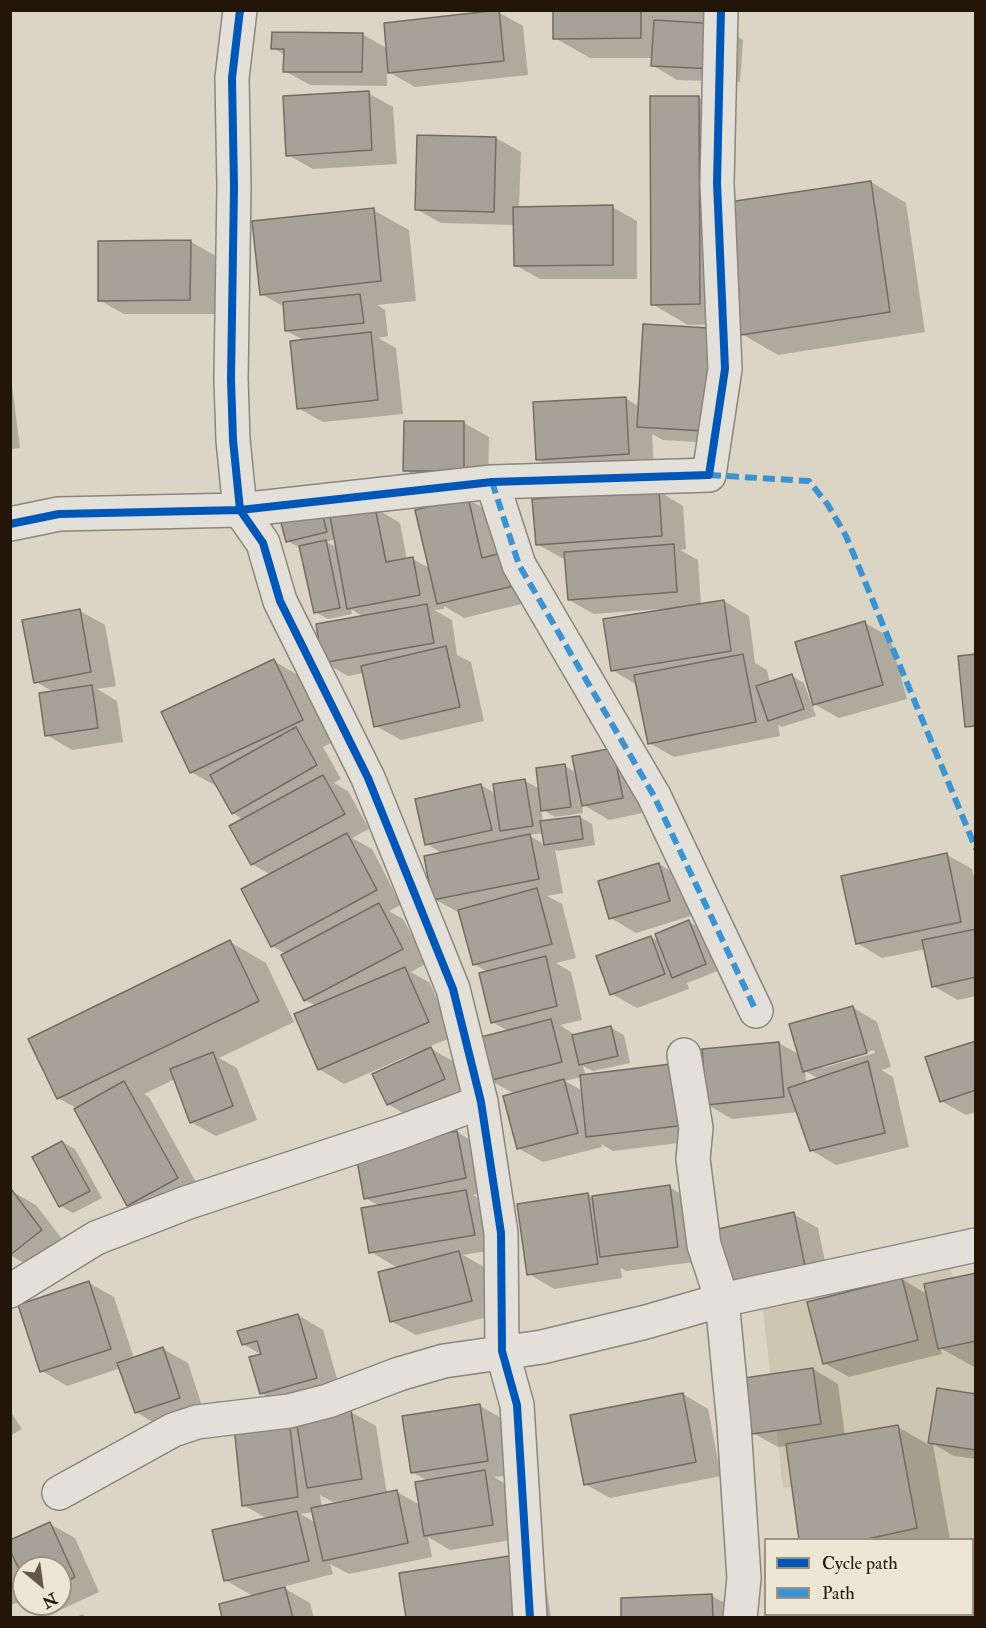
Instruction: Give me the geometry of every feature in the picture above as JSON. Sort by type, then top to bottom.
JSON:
[{"type":"street","points":[[240,10],[232,78],[234,187],[231,379],[232,440],[240,510],[263,543],[280,602],[368,778],[453,989],[482,1102],[501,1233],[502,1351],[517,1406],[530,1617]]},
{"type":"street","points":[[10,524],[59,514],[240,510],[492,482],[709,475],[725,369],[717,183],[721,10]]},
{"type":"street","points":[[492,482],[519,565],[654,796],[756,1011]]},
{"type":"street","points":[[684,1054],[696,1128],[693,1159],[704,1245],[722,1300],[734,1425],[744,1578],[740,1617]]},
{"type":"street","points":[[10,1291],[96,1238],[186,1203],[401,1132],[482,1102]]},
{"type":"street","points":[[59,1493],[172,1430],[197,1422],[289,1411],[328,1401],[379,1381],[444,1361],[542,1347],[646,1322],[722,1300],[975,1245]]},
{"type":"shaded area","points":[[944,1247],[954,1280],[975,1277],[975,1615],[974,1538],[858,1538],[838,1480],[783,1488],[762,1300]]},
{"type":"building","points":[[499,10],[504,61],[388,73],[384,23]]},
{"type":"building","points":[[553,10],[641,10],[641,38],[553,39]]},
{"type":"building","points":[[654,20],[719,24],[715,69],[651,66]]},
{"type":"building","points":[[272,32],[363,33],[362,72],[283,72],[284,49],[271,49]]},
{"type":"building","points":[[369,91],[372,150],[286,156],[283,96]]},
{"type":"building","points":[[650,96],[699,96],[700,304],[651,305]]},
{"type":"building","points":[[417,135],[496,137],[494,212],[415,210]]},
{"type":"building","points":[[871,181],[890,312],[741,335],[722,203]]},
{"type":"building","points":[[613,205],[613,265],[514,266],[513,207]]},
{"type":"building","points":[[374,208],[381,281],[260,295],[252,221]]},
{"type":"building","points":[[191,240],[190,300],[98,301],[98,241]]},
{"type":"building","points":[[360,294],[364,323],[285,331],[283,302]]},
{"type":"building","points":[[643,324],[710,328],[704,431],[637,427]]},
{"type":"building","points":[[371,332],[378,400],[297,409],[290,341]]},
{"type":"building","points":[[626,397],[629,454],[536,460],[533,402]]},
{"type":"building","points":[[404,421],[464,421],[464,471],[403,471]]},
{"type":"building","points":[[659,490],[662,536],[536,545],[532,499]]},
{"type":"building","points":[[468,497],[482,558],[509,551],[518,585],[437,604],[415,510]]},
{"type":"building","points":[[375,507],[386,562],[413,557],[420,595],[347,609],[330,516]]},
{"type":"building","points":[[321,509],[327,532],[286,542],[280,519]]},
{"type":"building","points":[[326,540],[340,608],[314,613],[299,546]]},
{"type":"building","points":[[674,544],[677,592],[568,600],[564,552]]},
{"type":"building","points":[[724,600],[731,651],[611,671],[603,619]]},
{"type":"building","points":[[427,604],[434,643],[322,663],[316,624]]},
{"type":"building","points":[[80,609],[91,672],[34,683],[22,620]]},
{"type":"building","points":[[865,621],[883,685],[813,705],[795,642]]},
{"type":"building","points":[[446,646],[460,707],[374,727],[361,666]]},
{"type":"building","points":[[743,654],[756,722],[648,744],[634,675]]},
{"type":"building","points":[[976,654],[976,726],[965,727],[958,656]]},
{"type":"building","points":[[274,659],[303,720],[190,773],[161,712]]},
{"type":"building","points":[[792,674],[804,709],[768,721],[756,686]]},
{"type":"building","points":[[92,685],[98,728],[45,736],[39,693]]},
{"type":"building","points":[[296,727],[317,765],[232,814],[210,775]]},
{"type":"building","points":[[613,748],[623,798],[582,806],[572,756]]},
{"type":"building","points":[[565,764],[571,807],[541,811],[536,768]]},
{"type":"building","points":[[323,775],[345,814],[251,865],[229,826]]},
{"type":"building","points":[[525,779],[533,826],[500,831],[493,784]]},
{"type":"building","points":[[481,784],[492,830],[425,845],[415,799]]},
{"type":"building","points":[[580,816],[583,839],[544,845],[540,821]]},
{"type":"building","points":[[347,833],[377,890],[271,947],[241,889]]},
{"type":"building","points":[[530,834],[539,879],[432,900],[424,856]]},
{"type":"building","points":[[947,853],[961,922],[856,944],[841,876]]},
{"type":"building","points":[[659,863],[670,901],[609,919],[598,881]]},
{"type":"building","points":[[537,888],[552,944],[473,965],[458,910]]},
{"type":"building","points":[[379,903],[403,949],[304,1001],[281,955]]},
{"type":"building","points":[[689,920],[706,964],[672,978],[655,934]]},
{"type":"building","points":[[976,929],[976,977],[932,987],[922,940]]},
{"type":"building","points":[[651,936],[665,974],[610,995],[596,956]]},
{"type":"building","points":[[230,940],[259,1001],[57,1099],[28,1039]]},
{"type":"building","points":[[546,956],[557,1006],[491,1023],[479,973]]},
{"type":"building","points":[[405,967],[429,1022],[318,1070],[294,1014]]},
{"type":"building","points":[[853,1006],[867,1053],[803,1072],[789,1024]]},
{"type":"building","points":[[551,1019],[562,1062],[488,1081],[477,1038]]},
{"type":"building","points":[[611,1026],[618,1056],[579,1065],[572,1035]]},
{"type":"building","points":[[976,1041],[976,1090],[940,1102],[925,1057]]},
{"type":"building","points":[[779,1042],[784,1097],[706,1105],[702,1049]]},
{"type":"building","points":[[431,1047],[445,1079],[387,1105],[372,1074]]},
{"type":"building","points":[[213,1052],[233,1106],[190,1123],[170,1069]]},
{"type":"building","points":[[868,1061],[885,1133],[810,1151],[788,1088]]},
{"type":"building","points":[[679,1063],[686,1125],[586,1137],[580,1075]]},
{"type":"building","points":[[564,1079],[578,1133],[517,1149],[503,1096]]},
{"type":"building","points":[[124,1081],[178,1178],[127,1206],[74,1109]]},
{"type":"building","points":[[457,1131],[466,1178],[364,1199],[355,1150]]},
{"type":"building","points":[[62,1141],[90,1191],[59,1207],[32,1157]]},
{"type":"building","points":[[670,1185],[678,1247],[600,1257],[592,1196]]},
{"type":"building","points":[[10,1189],[42,1230],[10,1255]]},
{"type":"building","points":[[466,1190],[475,1235],[369,1253],[361,1208]]},
{"type":"building","points":[[588,1193],[598,1264],[527,1275],[517,1204]]},
{"type":"building","points":[[794,1212],[806,1271],[725,1288],[713,1230]]},
{"type":"building","points":[[459,1251],[472,1301],[390,1322],[378,1272]]},
{"type":"building","points":[[976,1273],[976,1341],[938,1349],[924,1284]]},
{"type":"building","points":[[902,1278],[918,1340],[823,1364],[807,1302]]},
{"type":"building","points":[[89,1281],[111,1349],[40,1372],[18,1305]]},
{"type":"building","points":[[298,1314],[317,1378],[260,1394],[249,1357],[261,1354],[257,1341],[242,1345],[237,1331]]},
{"type":"building","points":[[163,1347],[180,1398],[135,1413],[117,1363]]},
{"type":"building","points":[[813,1368],[821,1424],[752,1434],[744,1378]]},
{"type":"building","points":[[937,1388],[976,1394],[976,1450],[928,1443]]},
{"type":"building","points":[[683,1393],[696,1462],[584,1485],[570,1415]]},
{"type":"building","points":[[480,1404],[488,1461],[411,1473],[402,1416]]},
{"type":"building","points":[[351,1410],[362,1479],[307,1488],[296,1419]]},
{"type":"building","points":[[289,1418],[298,1497],[242,1506],[234,1426]]},
{"type":"building","points":[[898,1425],[917,1528],[872,1538],[799,1538],[786,1444]]},
{"type":"building","points":[[485,1470],[493,1525],[424,1536],[415,1482]]},
{"type":"building","points":[[397,1490],[408,1543],[323,1561],[311,1508]]},
{"type":"building","points":[[297,1511],[309,1561],[224,1581],[212,1530]]},
{"type":"building","points":[[50,1522],[65,1556],[13,1556],[10,1540]]},
{"type":"building","points":[[509,1556],[519,1618],[406,1618],[399,1573]]},
{"type":"building","points":[[285,1587],[293,1618],[222,1618],[219,1604]]},
{"type":"building","points":[[712,1594],[713,1618],[621,1618],[621,1598]]},
{"type":"building","points":[[974,1599],[976,1599],[976,1618],[953,1618],[952,1616],[974,1616]]},
{"type":"building","points":[[818,1616],[862,1616],[854,1618],[818,1618]]},
{"type":"marked path","points":[[709,475],[809,481],[828,505],[846,536],[976,849]]},
{"type":"marked path","points":[[492,482],[519,565],[654,796],[756,1011]]},
{"type":"cycle path","points":[[240,10],[232,78],[234,187],[231,379],[233,440],[240,510],[263,543],[280,601],[368,778],[453,989],[481,1102],[501,1233],[502,1351],[517,1405],[530,1618]]},
{"type":"cycle path","points":[[10,524],[59,514],[240,510],[492,482],[709,475],[725,369],[717,183],[721,10]]}]
